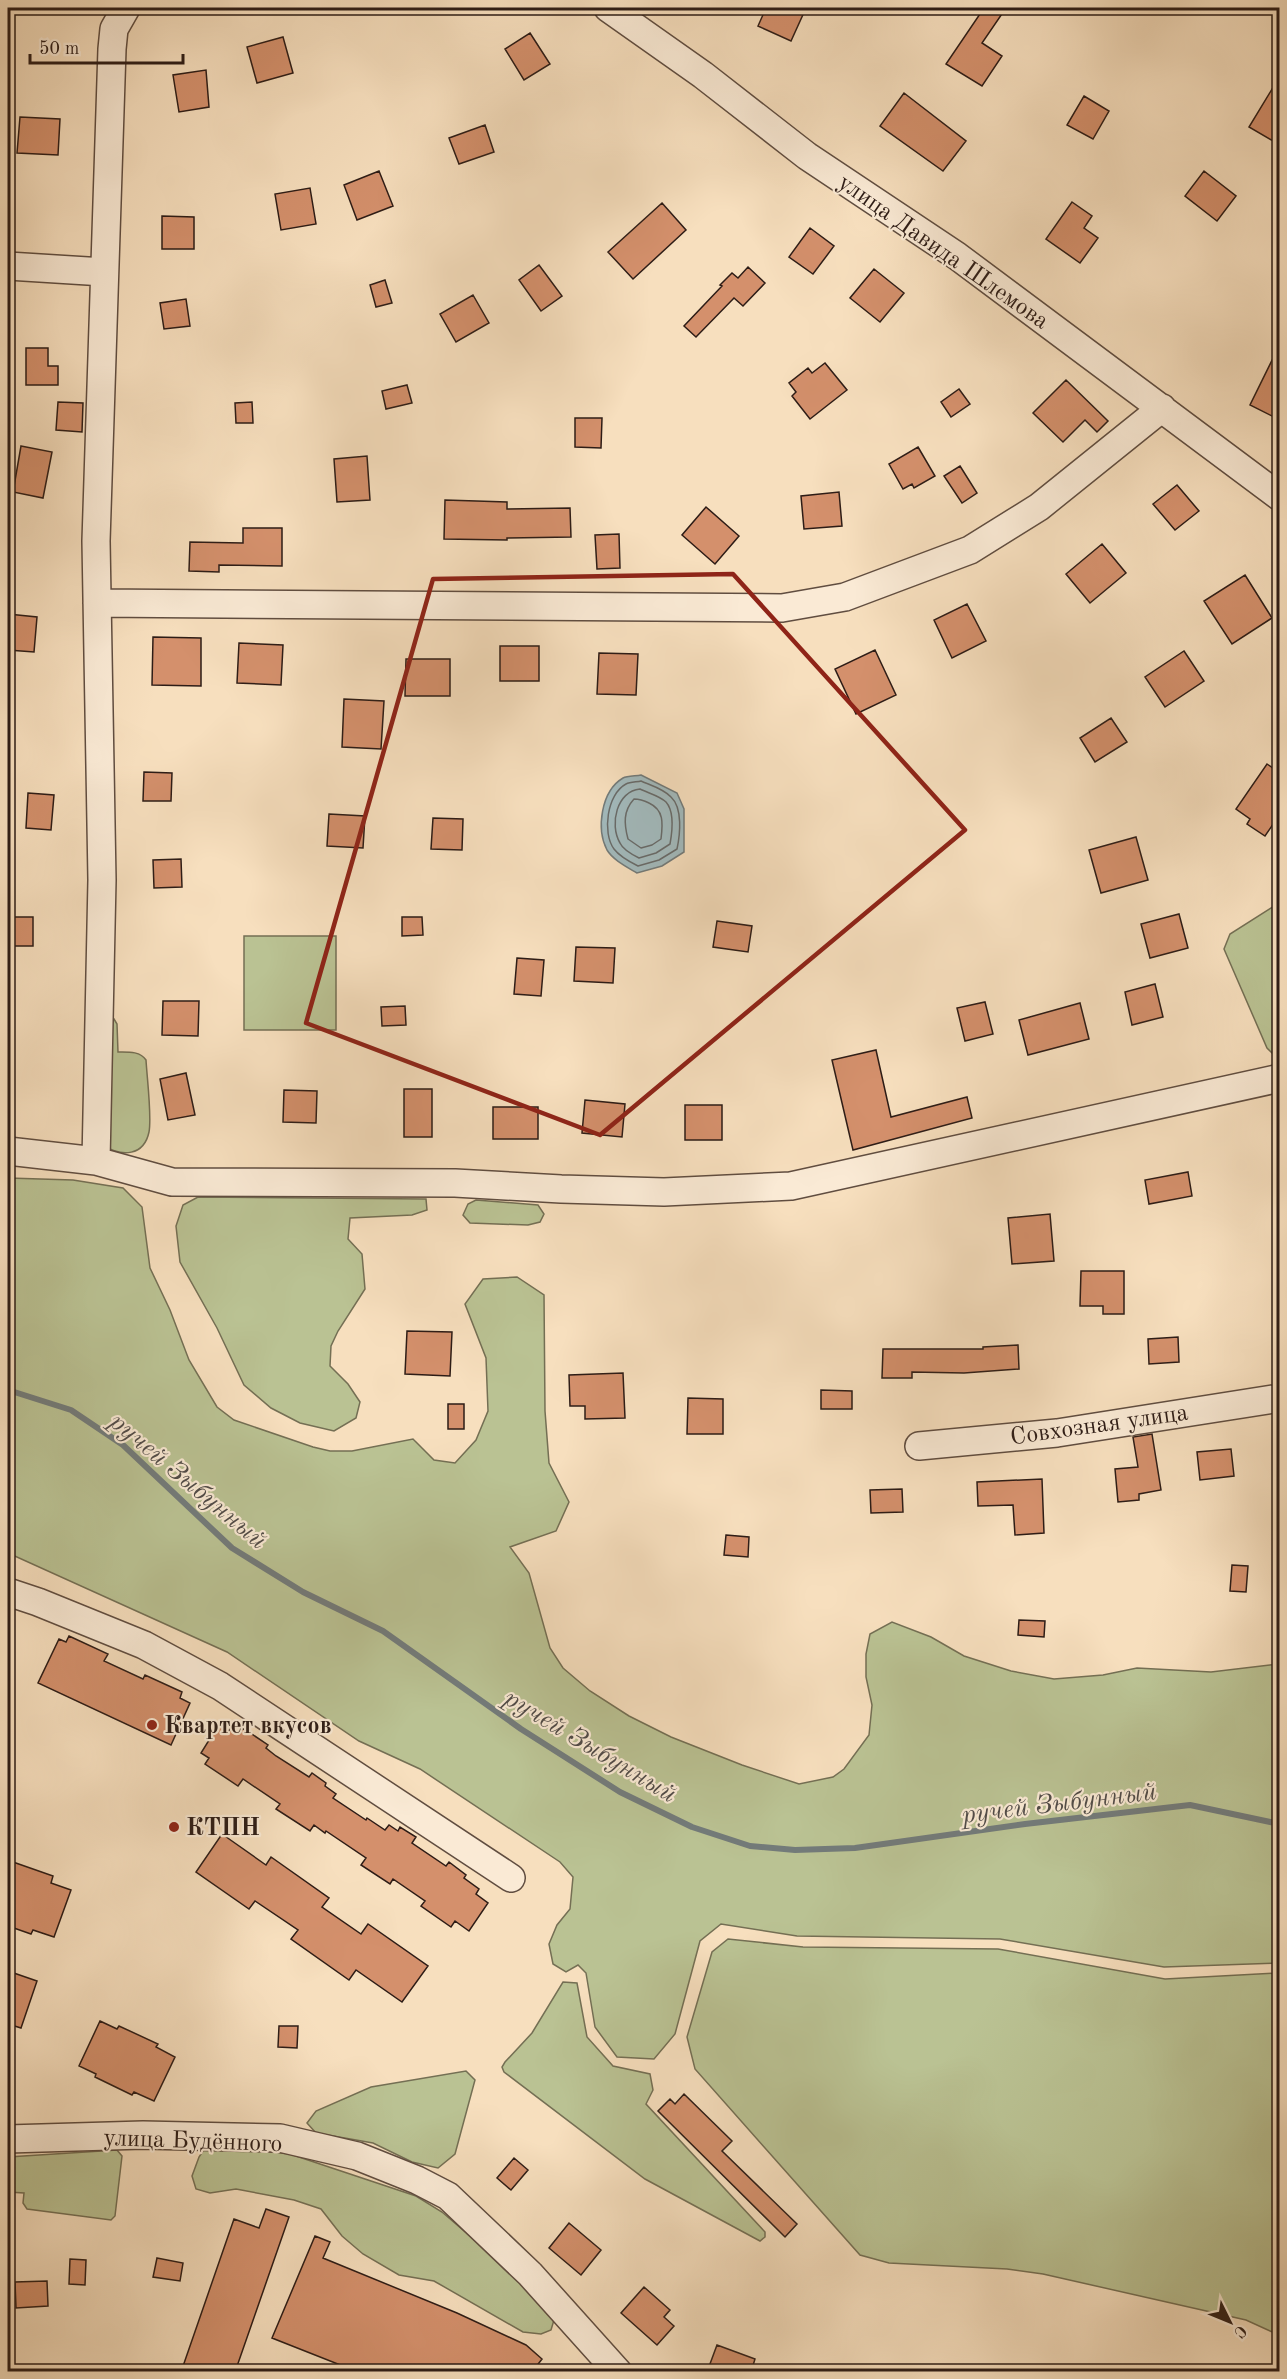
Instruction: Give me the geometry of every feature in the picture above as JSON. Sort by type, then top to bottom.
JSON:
[{"type":"street","points":[[96,1161],[102,880],[96,541],[112,49],[114,29],[126,8]]},
{"type":"street","name":"улица Давида Шлемова","points":[[608,8],[703,75],[807,156],[957,256],[1280,497]]},
{"type":"street","points":[[8,266],[104,272]]},
{"type":"street","points":[[97,603],[782,608],[834,599],[970,550],[1039,507],[1162,408]]},
{"type":"street","points":[[8,1151],[96,1161],[172,1182],[455,1183],[663,1192],[746,1190],[791,1186],[1280,1078]]},
{"type":"street","name":"Совхозная улица","points":[[918,1446],[1057,1433],[1280,1398]]},
{"type":"street","points":[[8,1592],[49,1606],[144,1645],[220,1686],[511,1878]]},
{"type":"street","name":"улица Будённого","points":[[8,2139],[143,2135],[280,2138],[357,2156],[417,2180],[448,2196],[530,2274],[618,2372]]},
{"type":"highlighted area","points":[[733,574],[965,830],[600,1135],[306,1023],[433,579]]},
{"type":"green space","points":[[1279,903],[1279,1057],[1276,1057],[1267,1048],[1224,949],[1230,934]]},
{"type":"green space","points":[[244,936],[336,936],[336,1030],[244,1030]]},
{"type":"green space","points":[[114,1019],[117,1024],[118,1052],[137,1054],[146,1060],[150,1107],[150,1125],[146,1140],[137,1150],[125,1153],[104,1146],[105,1025]]},
{"type":"green space","points":[[8,1178],[73,1180],[123,1188],[142,1207],[150,1268],[170,1310],[189,1360],[217,1407],[234,1420],[330,1451],[352,1451],[413,1439],[434,1460],[455,1463],[476,1440],[488,1411],[486,1358],[465,1304],[483,1279],[517,1277],[544,1295],[545,1411],[549,1463],[569,1502],[556,1531],[510,1547],[529,1573],[550,1648],[563,1668],[590,1691],[629,1716],[671,1737],[742,1765],[799,1784],[833,1777],[844,1769],[869,1735],[872,1705],[866,1677],[866,1654],[870,1634],[892,1622],[931,1637],[964,1656],[1011,1671],[1054,1679],[1103,1675],[1137,1668],[1211,1672],[1279,1664],[1279,1963],[1164,1967],[1000,1939],[797,1936],[721,1924],[700,1941],[675,2034],[654,2059],[617,2057],[595,2027],[586,1973],[578,1965],[566,1972],[553,1964],[549,1944],[557,1925],[570,1909],[573,1877],[560,1862],[420,1769],[359,1741],[227,1652],[8,1553]]},
{"type":"green space","points":[[198,1197],[426,1199],[427,1210],[412,1215],[350,1218],[348,1239],[362,1254],[365,1289],[331,1346],[330,1366],[348,1384],[360,1402],[356,1418],[334,1431],[300,1423],[271,1408],[244,1385],[217,1328],[180,1262],[176,1226],[183,1205]]},
{"type":"green space","points":[[476,1200],[538,1205],[544,1214],[540,1222],[528,1225],[470,1223],[463,1215],[468,1204]]},
{"type":"green space","points":[[728,1939],[803,1947],[998,1949],[1165,1979],[1279,1973],[1279,2335],[1246,2320],[1043,2274],[1007,2269],[889,2263],[860,2255],[695,2069],[687,2037],[712,1952]]},
{"type":"green space","points":[[563,1982],[577,1983],[587,2037],[613,2066],[650,2074],[653,2090],[646,2104],[765,2232],[765,2237],[760,2241],[645,2179],[504,2072],[502,2067],[505,2062],[532,2033]]},
{"type":"green space","points":[[466,2071],[475,2080],[455,2154],[438,2168],[412,2162],[373,2143],[316,2133],[307,2123],[316,2111],[371,2087]]},
{"type":"green space","points":[[207,2145],[290,2154],[416,2196],[442,2212],[529,2291],[554,2320],[551,2330],[541,2334],[523,2332],[434,2281],[399,2275],[363,2254],[342,2236],[321,2209],[294,2200],[236,2189],[210,2193],[196,2189],[192,2176],[199,2157]]},
{"type":"green space","points":[[117,2150],[122,2156],[115,2216],[111,2220],[27,2209],[23,2203],[24,2193],[8,2192],[8,2157]]},
{"type":"water","points":[[641,775],[677,793],[684,809],[684,852],[662,866],[637,873],[616,860],[607,850],[601,821],[605,801],[616,784],[625,777]]},
{"type":"building","points":[[766,8],[806,8],[791,41],[758,26]]},
{"type":"building","points":[[984,8],[1006,8],[982,43],[1002,56],[982,86],[946,64]]},
{"type":"building","points":[[530,33],[550,64],[524,80],[505,49]]},
{"type":"building","points":[[283,37],[293,73],[257,83],[247,47]]},
{"type":"building","points":[[206,70],[209,107],[179,112],[173,75]]},
{"type":"building","points":[[1280,76],[1280,145],[1249,127]]},
{"type":"building","points":[[904,93],[966,141],[943,171],[880,126]]},
{"type":"building","points":[[1084,96],[1109,111],[1093,139],[1067,125]]},
{"type":"building","points":[[20,117],[60,119],[58,155],[17,153]]},
{"type":"building","points":[[485,125],[494,152],[459,164],[449,138]]},
{"type":"building","points":[[379,171],[393,206],[357,220],[344,185]]},
{"type":"building","points":[[1204,171],[1236,196],[1217,221],[1185,196]]},
{"type":"building","points":[[310,188],[316,224],[281,230],[275,194]]},
{"type":"building","points":[[1072,202],[1092,216],[1084,228],[1098,238],[1080,263],[1046,239]]},
{"type":"building","points":[[662,203],[686,230],[633,279],[608,252]]},
{"type":"building","points":[[162,216],[194,217],[194,249],[162,249]]},
{"type":"building","points":[[810,228],[834,246],[813,274],[789,257]]},
{"type":"building","points":[[539,265],[562,296],[541,311],[519,280]]},
{"type":"building","points":[[748,267],[765,283],[743,306],[734,298],[696,337],[684,326],[732,273],[738,278]]},
{"type":"building","points":[[874,269],[904,293],[880,322],[850,298]]},
{"type":"building","points":[[385,280],[392,303],[376,307],[370,285]]},
{"type":"building","points":[[473,295],[489,323],[456,342],[440,314]]},
{"type":"building","points":[[186,299],[190,326],[164,329],[160,303]]},
{"type":"building","points":[[1280,344],[1280,420],[1250,405]]},
{"type":"building","points":[[26,348],[48,348],[48,366],[58,366],[58,385],[26,385]]},
{"type":"building","points":[[825,363],[847,390],[810,419],[792,396],[796,392],[789,383],[808,368],[812,373]]},
{"type":"building","points":[[1066,380],[1108,421],[1097,432],[1085,420],[1063,442],[1033,413]]},
{"type":"building","points":[[407,385],[412,403],[386,409],[382,391]]},
{"type":"building","points":[[959,389],[970,404],[951,417],[941,402]]},
{"type":"building","points":[[58,402],[83,403],[82,432],[56,430]]},
{"type":"building","points":[[252,402],[253,423],[236,423],[235,403]]},
{"type":"building","points":[[575,418],[602,418],[601,448],[575,447]]},
{"type":"building","points":[[21,446],[52,452],[43,498],[13,492]]},
{"type":"building","points":[[918,447],[935,476],[914,488],[912,484],[903,489],[889,464]]},
{"type":"building","points":[[367,456],[370,500],[337,502],[334,459]]},
{"type":"building","points":[[960,466],[977,493],[962,503],[944,476]]},
{"type":"building","points":[[1177,485],[1199,511],[1175,530],[1153,504]]},
{"type":"building","points":[[839,492],[842,526],[804,529],[801,496]]},
{"type":"building","points":[[445,500],[507,502],[507,509],[570,508],[571,537],[507,538],[507,540],[444,539]]},
{"type":"building","points":[[706,507],[739,536],[715,564],[682,535]]},
{"type":"building","points":[[243,528],[282,528],[282,566],[219,565],[219,572],[189,571],[190,542],[243,543]]},
{"type":"building","points":[[619,534],[620,568],[597,569],[595,535]]},
{"type":"building","points":[[1102,544],[1126,573],[1090,603],[1066,574]]},
{"type":"building","points":[[1245,575],[1272,618],[1232,644],[1204,601]]},
{"type":"building","points":[[967,604],[986,641],[952,658],[934,620]]},
{"type":"building","points":[[8,614],[37,617],[34,652],[8,650]]},
{"type":"building","points":[[153,637],[201,638],[201,686],[152,685]]},
{"type":"building","points":[[239,643],[283,645],[281,685],[237,683]]},
{"type":"building","points":[[500,646],[539,646],[539,681],[500,681]]},
{"type":"building","points":[[875,650],[896,695],[856,714],[835,669]]},
{"type":"building","points":[[1184,651],[1204,681],[1165,707],[1145,677]]},
{"type":"building","points":[[599,653],[638,654],[636,695],[597,694]]},
{"type":"building","points":[[406,659],[450,659],[450,696],[405,696]]},
{"type":"building","points":[[344,699],[384,701],[381,749],[342,747]]},
{"type":"building","points":[[1111,718],[1127,742],[1095,762],[1080,738]]},
{"type":"building","points":[[1267,764],[1280,773],[1280,814],[1265,836],[1247,824],[1250,819],[1236,809]]},
{"type":"building","points":[[144,772],[172,773],[171,801],[143,801]]},
{"type":"building","points":[[28,793],[54,795],[51,830],[26,828]]},
{"type":"building","points":[[329,814],[365,816],[363,848],[327,846]]},
{"type":"building","points":[[433,818],[463,819],[462,850],[431,849]]},
{"type":"building","points":[[1136,837],[1148,880],[1101,893],[1089,850]]},
{"type":"building","points":[[181,859],[182,887],[154,888],[153,860]]},
{"type":"building","points":[[1179,914],[1188,948],[1150,958],[1141,924]]},
{"type":"building","points":[[8,917],[33,917],[33,946],[8,946]]},
{"type":"building","points":[[402,917],[422,917],[423,935],[402,936]]},
{"type":"building","points":[[717,921],[752,926],[748,952],[713,947]]},
{"type":"building","points":[[576,947],[615,948],[613,983],[574,981]]},
{"type":"building","points":[[517,958],[544,960],[541,996],[514,994]]},
{"type":"building","points":[[1155,984],[1163,1017],[1132,1025],[1125,992]]},
{"type":"building","points":[[163,1001],[199,1001],[198,1036],[162,1035]]},
{"type":"building","points":[[985,1002],[993,1034],[965,1041],[957,1008]]},
{"type":"building","points":[[1080,1003],[1089,1039],[1028,1055],[1019,1020]]},
{"type":"building","points":[[405,1006],[406,1025],[382,1026],[381,1007]]},
{"type":"building","points":[[876,1050],[891,1117],[967,1097],[972,1118],[853,1150],[832,1060]]},
{"type":"building","points":[[186,1073],[195,1115],[168,1120],[160,1079]]},
{"type":"building","points":[[404,1089],[432,1089],[432,1137],[404,1137]]},
{"type":"building","points":[[284,1090],[317,1091],[316,1123],[283,1122]]},
{"type":"building","points":[[585,1100],[625,1104],[622,1137],[582,1133]]},
{"type":"building","points":[[685,1105],[722,1105],[722,1140],[685,1140]]},
{"type":"building","points":[[493,1107],[538,1107],[538,1139],[493,1139]]},
{"type":"building","points":[[1188,1172],[1192,1196],[1149,1204],[1145,1180]]},
{"type":"building","points":[[1050,1214],[1054,1261],[1012,1264],[1008,1218]]},
{"type":"building","points":[[1081,1271],[1124,1271],[1124,1314],[1103,1314],[1103,1306],[1080,1306]]},
{"type":"building","points":[[407,1331],[452,1332],[450,1376],[405,1374]]},
{"type":"building","points":[[1178,1337],[1179,1362],[1149,1364],[1148,1339]]},
{"type":"building","points":[[1018,1345],[1019,1369],[964,1373],[912,1372],[912,1378],[882,1378],[883,1349],[983,1349],[983,1347]]},
{"type":"building","points":[[623,1373],[625,1418],[585,1419],[585,1406],[570,1406],[569,1375]]},
{"type":"building","points":[[821,1390],[852,1391],[852,1409],[821,1409]]},
{"type":"building","points":[[688,1398],[723,1399],[723,1434],[687,1434]]},
{"type":"building","points":[[448,1404],[464,1404],[464,1429],[448,1429]]},
{"type":"building","points":[[1152,1434],[1161,1490],[1139,1494],[1139,1500],[1118,1502],[1115,1469],[1138,1467],[1133,1437]]},
{"type":"building","points":[[1231,1449],[1234,1476],[1200,1480],[1197,1452]]},
{"type":"building","points":[[1042,1479],[1044,1533],[1015,1535],[1013,1505],[978,1506],[977,1482]]},
{"type":"building","points":[[902,1489],[903,1512],[871,1513],[870,1490]]},
{"type":"building","points":[[726,1535],[749,1537],[748,1557],[724,1555]]},
{"type":"building","points":[[1232,1565],[1248,1566],[1246,1592],[1230,1591]]},
{"type":"building","points":[[1019,1620],[1045,1621],[1044,1637],[1018,1635]]},
{"type":"building","points":[[69,1636],[108,1654],[104,1661],[143,1679],[145,1675],[182,1692],[180,1698],[190,1703],[171,1745],[38,1683],[59,1639],[66,1642]]},
{"type":"building","points":[[219,1724],[229,1731],[231,1727],[240,1733],[243,1728],[268,1745],[266,1748],[276,1756],[309,1777],[312,1773],[326,1783],[325,1786],[336,1794],[333,1798],[366,1820],[367,1818],[385,1830],[389,1825],[398,1831],[400,1827],[416,1837],[412,1843],[446,1866],[449,1862],[466,1875],[464,1878],[479,1889],[476,1894],[488,1903],[469,1931],[455,1921],[451,1927],[421,1906],[425,1901],[393,1879],[390,1884],[361,1865],[366,1858],[326,1831],[325,1833],[314,1825],[310,1831],[276,1809],[280,1804],[243,1779],[238,1786],[205,1764],[209,1758],[201,1753]]},
{"type":"building","points":[[222,1834],[266,1865],[271,1857],[329,1898],[322,1907],[361,1934],[368,1924],[428,1966],[402,2002],[356,1970],[349,1980],[291,1939],[298,1930],[255,1901],[249,1909],[196,1872]]},
{"type":"building","points":[[13,1862],[53,1876],[51,1883],[71,1890],[54,1937],[33,1930],[31,1934],[8,1926],[8,1877]]},
{"type":"building","points":[[8,1971],[37,1981],[21,2028],[8,2024]]},
{"type":"building","points":[[100,2021],[117,2029],[119,2026],[158,2044],[156,2047],[175,2057],[154,2101],[134,2092],[132,2095],[95,2077],[96,2074],[79,2066]]},
{"type":"building","points":[[279,2026],[298,2026],[297,2048],[278,2047]]},
{"type":"building","points":[[684,2094],[732,2141],[722,2151],[797,2224],[785,2237],[658,2111],[670,2099],[675,2104]]},
{"type":"building","points":[[514,2158],[528,2170],[511,2190],[497,2178]]},
{"type":"building","points":[[266,2209],[289,2217],[235,2372],[181,2372],[234,2219],[259,2228]]},
{"type":"building","points":[[569,2223],[601,2250],[581,2275],[549,2248]]},
{"type":"building","points":[[315,2236],[330,2242],[323,2258],[457,2313],[526,2345],[542,2359],[532,2372],[358,2372],[272,2338]]},
{"type":"building","points":[[157,2258],[183,2263],[180,2281],[153,2277]]},
{"type":"building","points":[[70,2259],[86,2260],[85,2285],[69,2284]]},
{"type":"building","points":[[47,2281],[48,2306],[16,2308],[15,2282]]},
{"type":"building","points":[[644,2287],[670,2310],[664,2317],[674,2326],[657,2345],[621,2313]]},
{"type":"building","points":[[717,2345],[755,2359],[751,2372],[707,2372]]},
{"type":"waterway","name":"ручей Зыбунный","points":[[8,1390],[71,1410],[123,1445],[232,1548],[303,1592],[383,1631],[521,1729],[620,1792],[692,1827],[750,1846],[795,1850],[855,1848],[1025,1824],[1190,1805],[1280,1824]]},
{"type":"place","name":"Квартет вкусов","points":[[152,1725]]},
{"type":"place","name":"КТПН","points":[[174,1827]]}]
